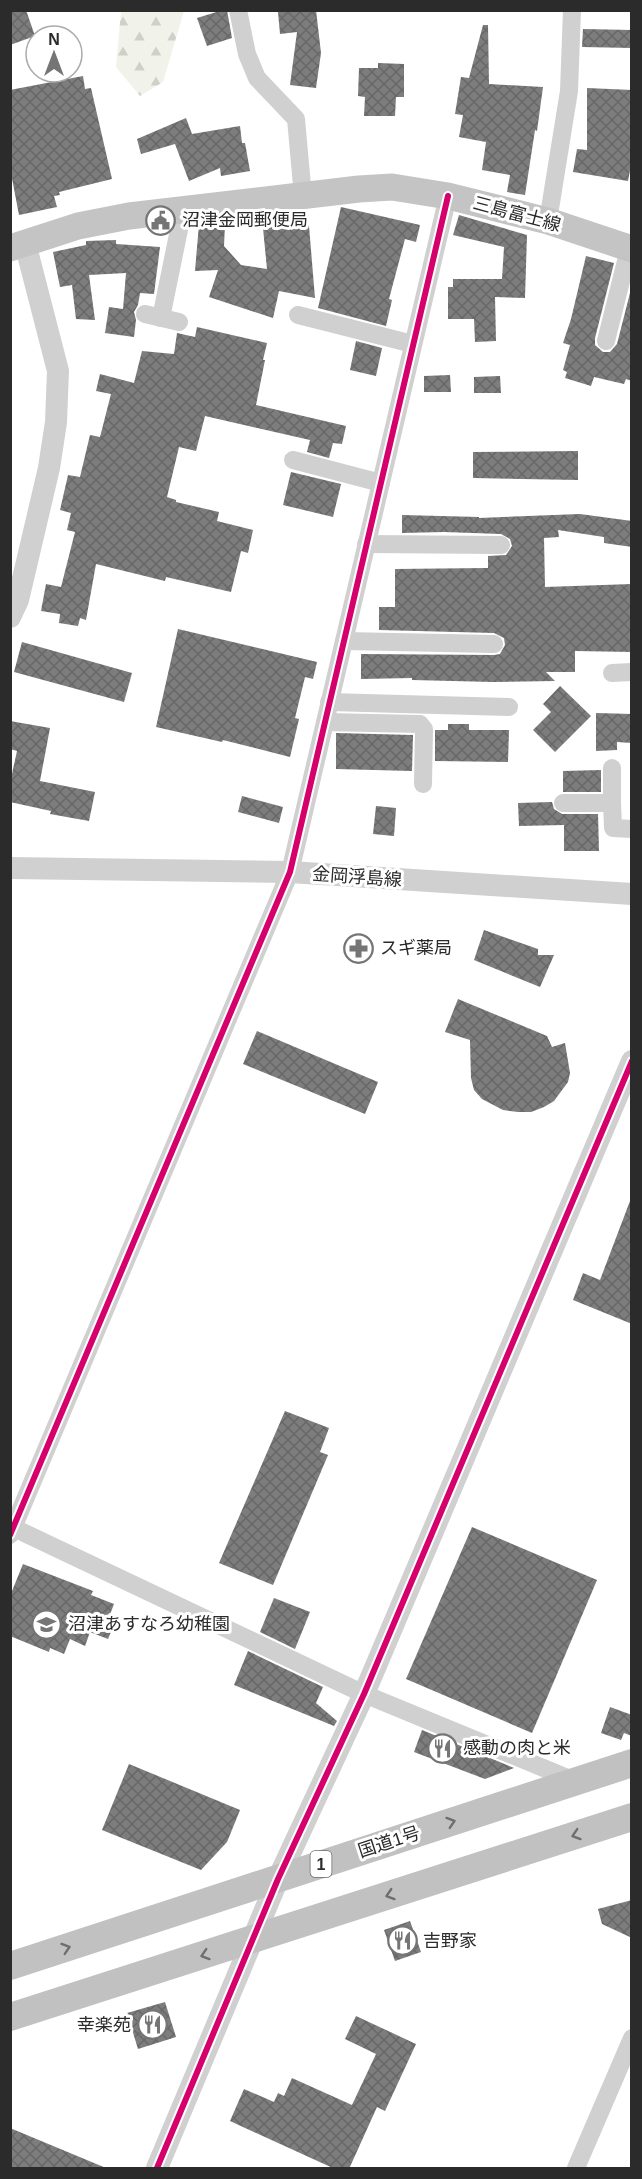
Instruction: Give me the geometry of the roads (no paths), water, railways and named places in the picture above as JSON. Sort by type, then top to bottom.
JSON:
[{"type":"highway","name":"国道1号","points":[[10,1966],[632,1763]]},
{"type":"highway","points":[[10,2017],[632,1817]]},
{"type":"main road","name":"三島富士線","points":[[18,246],[78,226],[129,216],[392,187],[448,196],[548,221],[630,249]]},
{"type":"street","points":[[238,10],[247,54],[257,78],[296,119],[303,197]]},
{"type":"street","points":[[548,221],[569,91],[573,10]]},
{"type":"street","points":[[448,196],[290,872],[12,1532],[364,1694],[576,1781]]},
{"type":"street","points":[[162,318],[183,210]]},
{"type":"street","points":[[10,616],[18,600],[49,468],[56,422],[58,371],[18,246]]},
{"type":"street","points":[[606,341],[630,249]]},
{"type":"street","points":[[297,315],[413,344]]},
{"type":"street","points":[[293,460],[381,483]]},
{"type":"street","points":[[366,544],[501,545]]},
{"type":"street","points":[[344,641],[494,644]]},
{"type":"street","points":[[612,673],[632,672]]},
{"type":"street","points":[[329,702],[509,707]]},
{"type":"street","points":[[325,722],[420,724],[424,729],[423,784]]},
{"type":"street","points":[[612,768],[613,828],[632,829]]},
{"type":"street","points":[[563,803],[612,803]]},
{"type":"street","name":"金岡浮島線","points":[[10,868],[290,872],[632,894]]},
{"type":"street","points":[[157,2169],[278,1879],[364,1694],[632,1061]]},
{"type":"street","points":[[576,2169],[632,2038]]},
{"type":"place","name":"沼津金岡郵便局","points":[[161,220]]},
{"type":"place","name":"スギ薬局","points":[[359,948]]},
{"type":"place","name":"沼津あすなろ幼稚園","points":[[47,1624]]},
{"type":"place","name":"感動の肉と米","points":[[442,1748]]},
{"type":"place","name":"吉野家","points":[[402,1941]]},
{"type":"place","name":"幸楽苑","points":[[152,2025]]}]
